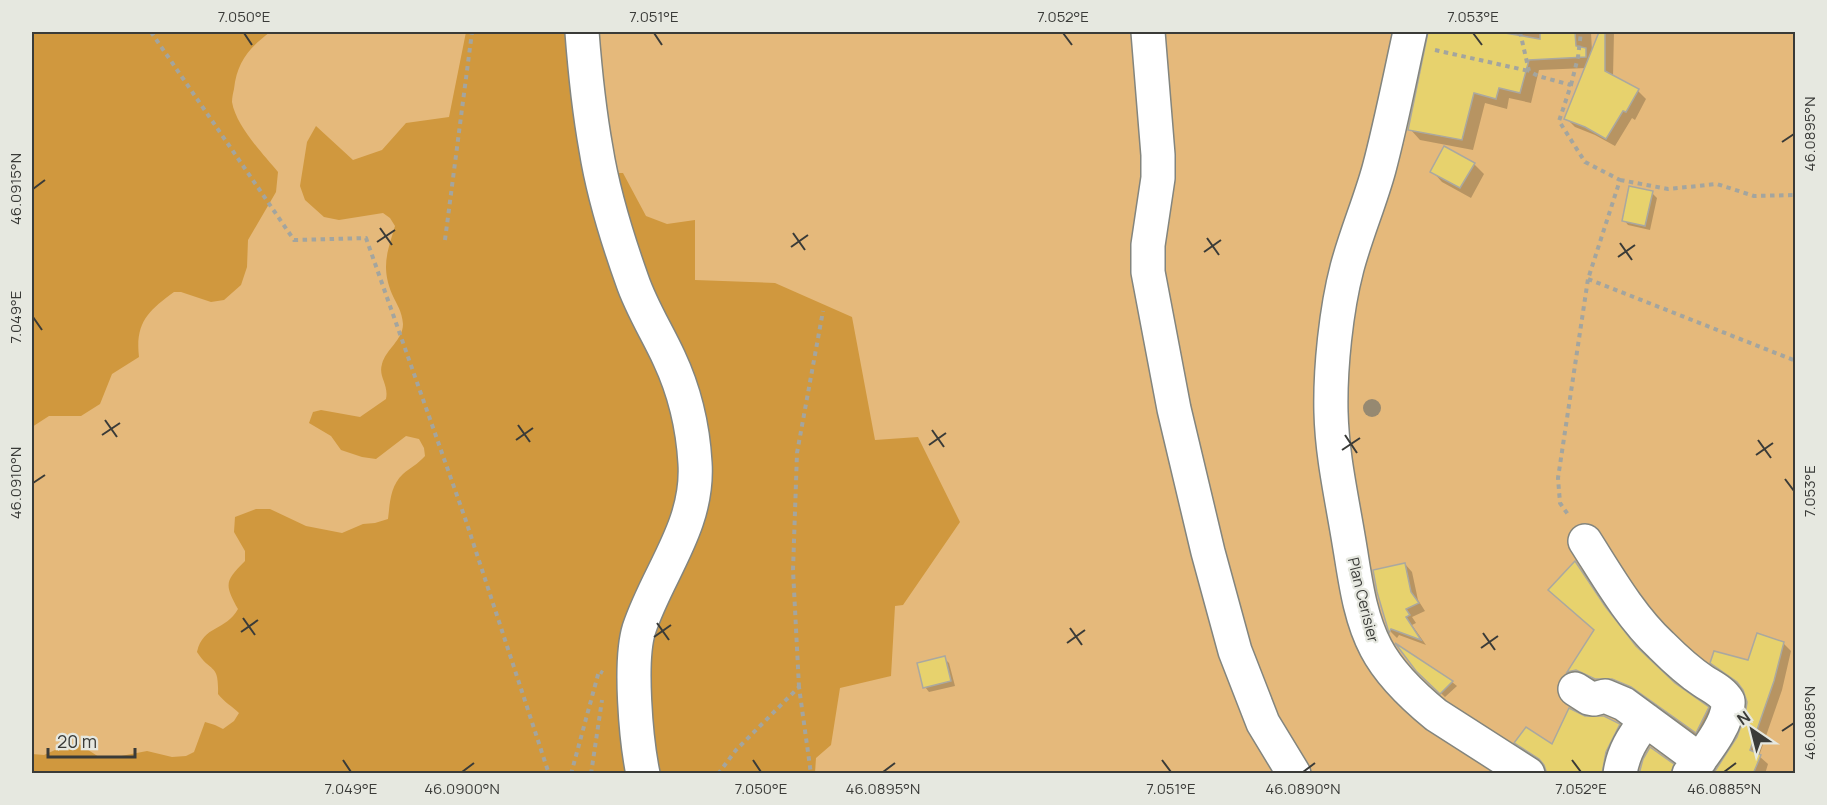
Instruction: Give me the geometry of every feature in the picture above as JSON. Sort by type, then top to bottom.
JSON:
[{"type":"street","points":[[582,32],[588,96],[603,182],[636,291],[675,373],[692,431],[695,462],[694,496],[688,520],[648,607],[636,640],[637,722],[643,774]]},
{"type":"street","points":[[1148,32],[1158,155],[1158,178],[1149,238],[1148,272],[1174,410],[1208,552],[1235,651],[1263,723],[1294,774]]},
{"type":"street","name":"Plan Cerisier","points":[[1409,38],[1379,169],[1347,269],[1340,301],[1331,412],[1335,462],[1359,594],[1369,633],[1377,650],[1395,674],[1423,704],[1528,774]]},
{"type":"street","points":[[1575,689],[1594,699],[1605,696],[1613,698],[1646,720],[1695,767],[1712,743],[1728,706],[1728,701],[1720,692],[1671,655],[1645,628],[1621,598],[1585,541]]},
{"type":"street","points":[[1620,774],[1626,750],[1646,720]]},
{"type":"path","points":[[151,32],[294,240],[366,238],[462,510],[549,774]]},
{"type":"path","points":[[445,240],[472,32]]},
{"type":"path","points":[[1520,32],[1528,70]]},
{"type":"path","points":[[1581,32],[1578,57],[1559,121],[1585,162],[1620,180],[1668,189],[1717,184],[1754,196],[1796,195]]},
{"type":"path","points":[[1409,38],[1528,70],[1538,76],[1571,85]]},
{"type":"path","points":[[1585,541],[1560,503],[1558,478],[1588,279],[1620,180]]},
{"type":"path","points":[[1588,279],[1796,361]]},
{"type":"path","points":[[811,774],[799,687],[793,570],[797,453],[823,312]]},
{"type":"path","points":[[571,774],[599,671],[635,682]]},
{"type":"path","points":[[718,774],[735,750],[799,687]]},
{"type":"shaded area","points":[[32,32],[1795,32],[1795,773],[32,773]]},
{"type":"shaded area","points":[[32,32],[270,32],[250,50],[241,63],[232,102],[244,130],[278,172],[276,192],[248,240],[247,267],[241,285],[224,300],[211,302],[181,292],[174,292],[157,305],[145,319],[139,335],[139,357],[112,374],[100,404],[81,416],[49,416],[32,427]]},
{"type":"shaded area","points":[[466,32],[590,32],[602,173],[623,173],[646,216],[667,224],[695,220],[695,280],[775,283],[852,317],[875,440],[918,437],[960,522],[903,605],[895,606],[891,676],[840,688],[831,745],[816,758],[815,773],[32,774],[32,754],[44,755],[66,745],[79,744],[99,757],[111,758],[147,751],[172,757],[186,756],[194,752],[205,722],[223,729],[234,721],[239,713],[218,694],[215,672],[197,652],[204,637],[227,621],[238,609],[230,594],[229,583],[230,578],[245,561],[245,551],[234,532],[235,517],[256,509],[270,509],[306,526],[342,533],[363,524],[388,519],[395,484],[403,474],[425,456],[419,439],[406,436],[376,459],[362,457],[341,450],[331,436],[309,423],[313,412],[321,410],[360,417],[386,399],[387,394],[381,373],[382,364],[400,335],[403,324],[392,294],[386,268],[395,226],[390,218],[383,213],[339,220],[324,217],[305,200],[300,186],[307,142],[316,126],[353,160],[382,150],[406,123],[449,117]]},
{"type":"building","points":[[1428,32],[1499,32],[1540,39],[1540,32],[1575,32],[1576,46],[1586,48],[1586,57],[1529,60],[1520,93],[1499,88],[1496,99],[1474,93],[1462,140],[1408,130]]},
{"type":"building","points":[[1599,32],[1605,32],[1605,71],[1639,89],[1626,112],[1623,111],[1606,139],[1585,127],[1564,119]]},
{"type":"building","points":[[1444,146],[1475,163],[1460,188],[1430,172]]},
{"type":"building","points":[[1629,186],[1653,191],[1645,226],[1622,221]]},
{"type":"building","points":[[1575,561],[1605,606],[1636,646],[1675,683],[1709,707],[1696,733],[1631,687],[1612,679],[1595,679],[1576,670],[1567,672],[1594,630],[1548,590]]},
{"type":"building","points":[[1405,563],[1411,592],[1419,603],[1406,609],[1410,615],[1406,617],[1421,640],[1391,629],[1389,633],[1377,592],[1373,570]]},
{"type":"building","points":[[1757,633],[1784,642],[1774,681],[1750,750],[1761,755],[1753,774],[1713,774],[1737,737],[1747,702],[1737,682],[1710,663],[1714,651],[1748,660]]},
{"type":"building","points":[[1395,643],[1453,681],[1440,694],[1416,671]]},
{"type":"building","points":[[945,656],[951,681],[923,688],[917,663]]},
{"type":"building","points":[[1569,708],[1585,716],[1604,716],[1620,724],[1606,752],[1602,774],[1547,774],[1539,759],[1514,743],[1526,727],[1552,744]]},
{"type":"building","points":[[1650,747],[1674,764],[1671,774],[1639,774],[1643,759]]}]
